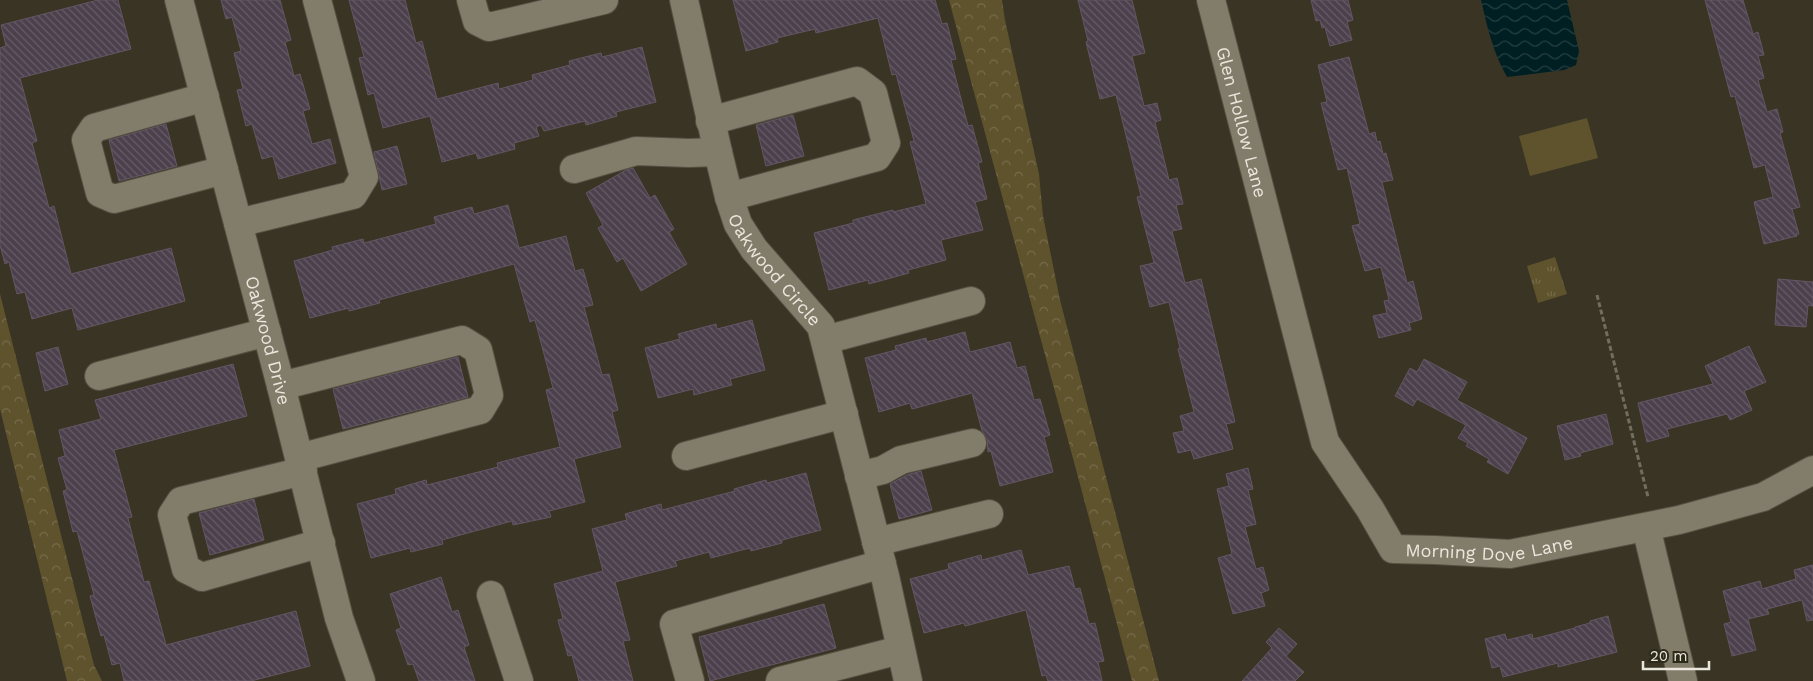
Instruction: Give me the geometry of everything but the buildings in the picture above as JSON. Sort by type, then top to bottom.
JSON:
[{"type":"street","name":"Oakwood Drive","points":[[179,0],[322,543],[339,618],[361,681]]},
{"type":"street","points":[[238,223],[353,195],[364,177],[317,0]]},
{"type":"street","points":[[472,0],[477,21],[489,27],[604,0]]},
{"type":"street","name":"Oakwood Circle","points":[[684,0],[710,121],[729,197],[738,224],[754,249],[821,326],[879,553],[908,681]]},
{"type":"street","name":"Glen Hollow Lane","points":[[1211,0],[1274,245]]},
{"type":"street","points":[[710,121],[857,81],[873,93],[886,143],[877,157],[729,197]]},
{"type":"street","points":[[205,97],[94,128],[86,140],[100,193],[114,199],[224,170]]},
{"type":"street","points":[[574,168],[636,151],[718,152]]},
{"type":"street","name":"Morning Dove Lane","points":[[1274,245],[1325,442],[1370,509],[1392,550],[1510,554],[1679,520],[1763,497],[1813,470]]},
{"type":"street","points":[[825,340],[971,301]]},
{"type":"street","points":[[99,376],[267,332]]},
{"type":"street","points":[[281,386],[462,340],[478,350],[489,395],[480,410],[180,501],[172,515],[186,569],[202,577],[322,543]]},
{"type":"street","points":[[686,456],[844,414]]},
{"type":"street","points":[[859,476],[883,470],[901,460],[972,443]]},
{"type":"street","points":[[690,681],[674,624],[989,514]]},
{"type":"street","points":[[1646,527],[1683,681]]},
{"type":"street","points":[[491,595],[519,681]]},
{"type":"street","points":[[780,681],[900,650]]},
{"type":"path","points":[[1597,295],[1648,497]]},
{"type":"green space","points":[[949,0],[1002,0],[1039,174],[1043,216],[1060,300],[1159,681],[1132,681]]},
{"type":"green space","points":[[1587,118],[1598,158],[1530,176],[1519,136]]},
{"type":"green space","points":[[1555,257],[1567,294],[1538,303],[1527,266]]},
{"type":"green space","points":[[0,294],[94,665],[102,681],[67,681],[0,409]]},
{"type":"water","points":[[1481,0],[1567,0],[1579,51],[1576,65],[1564,70],[1507,77],[1494,49]]}]
